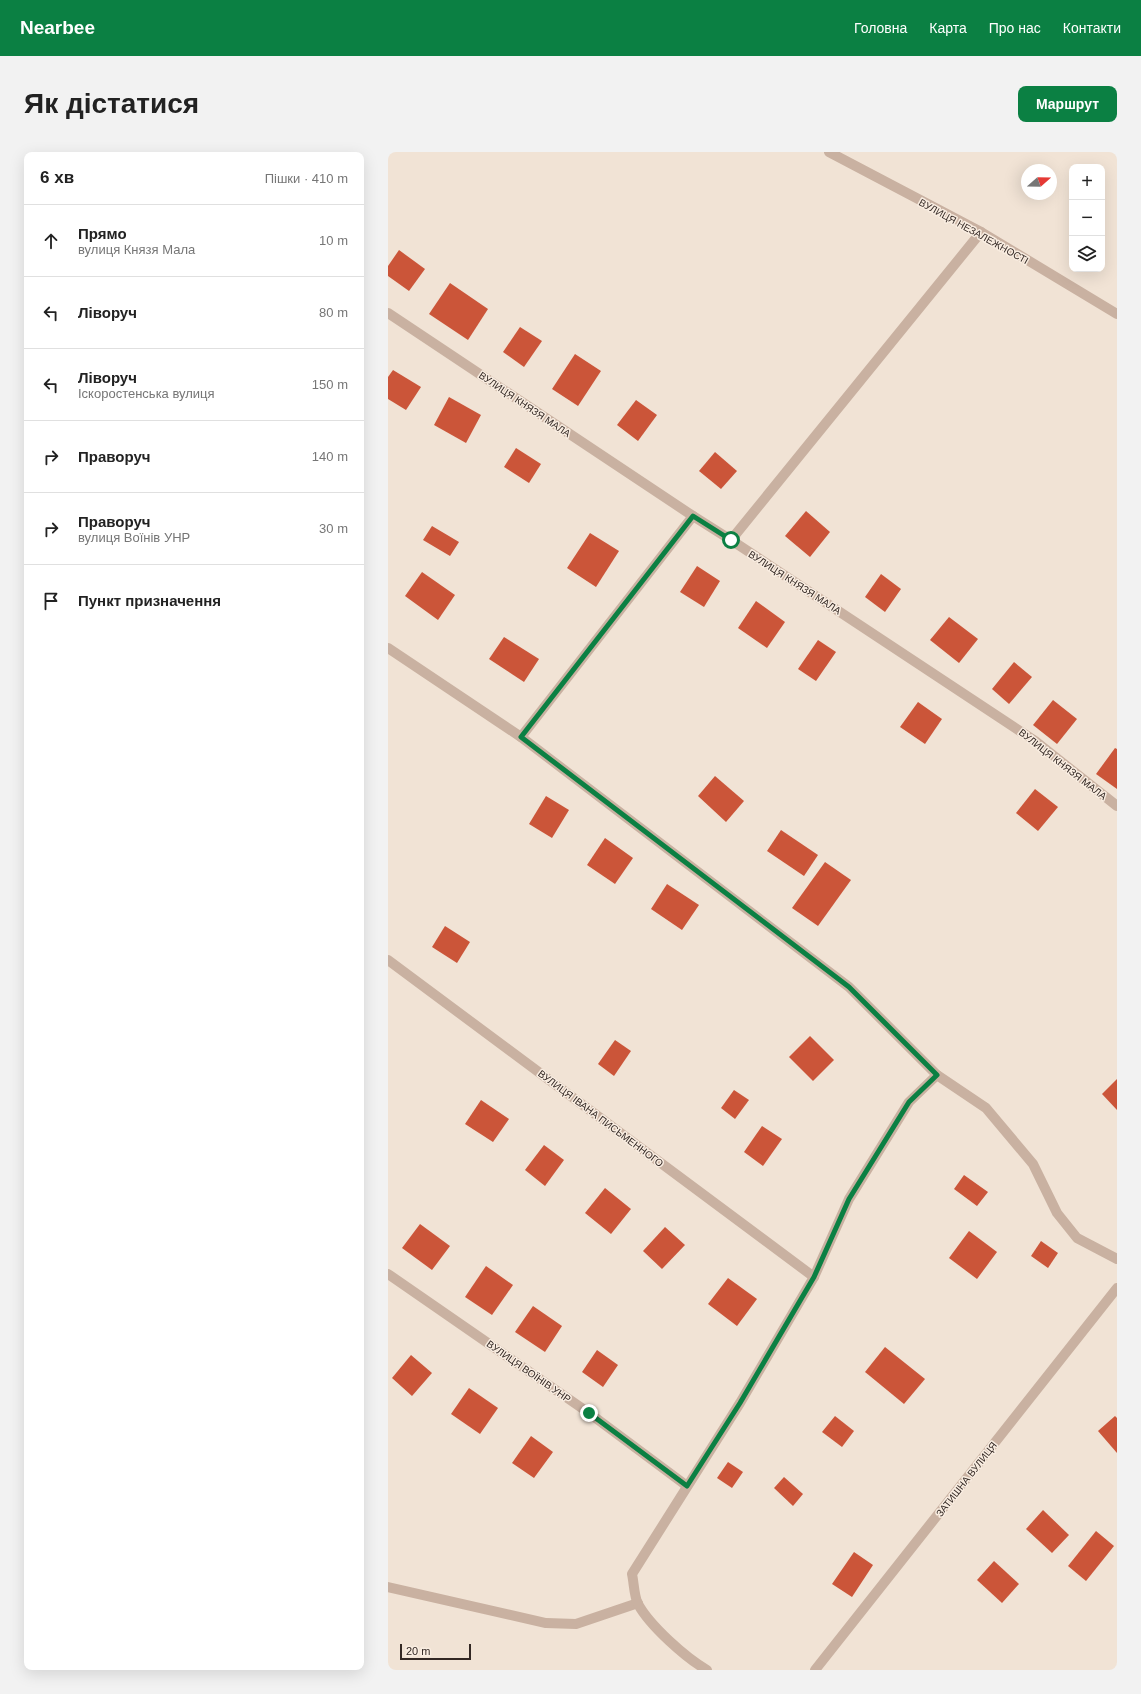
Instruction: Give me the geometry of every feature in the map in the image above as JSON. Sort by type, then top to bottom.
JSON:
[{"type":"street","name":"ВУЛИЦЯ НЕЗАЛЕЖНОСТІ","points":[[829,152],[981,232],[1117,314]]},
{"type":"street","points":[[731,540],[981,232]]},
{"type":"street","name":"ВУЛИЦЯ КНЯЗЯ МАЛА","points":[[388,313],[1035,741],[1117,806]]},
{"type":"street","points":[[521,737],[693,516]]},
{"type":"street","points":[[388,648],[521,737],[849,987],[937,1075],[986,1108],[1033,1164],[1057,1213],[1077,1238],[1117,1259]]},
{"type":"street","name":"ВУЛИЦЯ ІВАНА ПИСЬМЕННОГО","points":[[388,960],[814,1277]]},
{"type":"street","points":[[707,1670],[696,1663],[660,1632],[638,1603],[632,1574],[740,1403],[814,1277],[849,1199],[909,1102],[937,1075]]},
{"type":"street","name":"ВУЛИЦЯ ВОЇНІВ УНР","points":[[388,1274],[589,1413],[687,1486]]},
{"type":"street","name":"ЗАТИШНА ВУЛИЦЯ","points":[[815,1670],[1117,1288]]},
{"type":"street","points":[[388,1587],[546,1623],[576,1624],[638,1603]]},
{"type":"building","points":[[399,250],[425,269],[409,291],[388,276],[388,266]]},
{"type":"building","points":[[450,283],[488,309],[468,340],[429,314]]},
{"type":"building","points":[[520,327],[542,341],[524,367],[503,352]]},
{"type":"building","points":[[575,354],[601,371],[578,406],[552,389]]},
{"type":"building","points":[[393,370],[421,387],[406,410],[388,399],[388,377]]},
{"type":"building","points":[[449,397],[481,415],[466,443],[434,425]]},
{"type":"building","points":[[636,400],[657,415],[638,441],[617,425]]},
{"type":"building","points":[[516,448],[541,464],[529,483],[504,467]]},
{"type":"building","points":[[715,452],[737,471],[721,489],[699,471]]},
{"type":"building","points":[[806,511],[830,532],[810,557],[785,536]]},
{"type":"building","points":[[432,526],[459,542],[450,556],[423,540]]},
{"type":"building","points":[[590,533],[619,551],[596,587],[567,568]]},
{"type":"building","points":[[697,566],[720,581],[704,607],[680,592]]},
{"type":"building","points":[[422,572],[455,595],[438,620],[405,596]]},
{"type":"building","points":[[881,574],[901,589],[885,612],[865,597]]},
{"type":"building","points":[[756,601],[785,622],[767,648],[738,628]]},
{"type":"building","points":[[949,617],[978,639],[959,663],[930,640]]},
{"type":"building","points":[[504,637],[539,659],[524,682],[489,659]]},
{"type":"building","points":[[818,640],[836,652],[816,681],[798,669]]},
{"type":"building","points":[[1014,662],[1032,677],[1009,704],[992,689]]},
{"type":"building","points":[[1053,700],[1077,719],[1057,744],[1033,725]]},
{"type":"building","points":[[918,702],[942,719],[925,744],[900,727]]},
{"type":"building","points":[[1115,748],[1117,749],[1117,789],[1096,774]]},
{"type":"building","points":[[715,776],[744,801],[726,822],[698,796]]},
{"type":"building","points":[[1035,789],[1058,807],[1038,831],[1016,813]]},
{"type":"building","points":[[546,796],[569,810],[552,838],[529,824]]},
{"type":"building","points":[[781,830],[818,855],[804,876],[767,851]]},
{"type":"building","points":[[605,838],[633,858],[615,884],[587,865]]},
{"type":"building","points":[[825,862],[851,880],[818,926],[792,908]]},
{"type":"building","points":[[667,884],[699,905],[682,930],[651,909]]},
{"type":"building","points":[[445,926],[470,942],[457,963],[432,947]]},
{"type":"building","points":[[810,1036],[834,1060],[813,1081],[789,1057]]},
{"type":"building","points":[[615,1040],[631,1051],[614,1076],[598,1064]]},
{"type":"building","points":[[1117,1079],[1117,1110],[1102,1094]]},
{"type":"building","points":[[734,1090],[749,1100],[735,1119],[721,1108]]},
{"type":"building","points":[[481,1100],[509,1119],[493,1142],[465,1124]]},
{"type":"building","points":[[762,1126],[782,1139],[763,1166],[744,1152]]},
{"type":"building","points":[[544,1145],[564,1160],[545,1186],[525,1170]]},
{"type":"building","points":[[964,1175],[988,1192],[977,1206],[954,1189]]},
{"type":"building","points":[[605,1188],[631,1209],[611,1234],[585,1213]]},
{"type":"building","points":[[420,1224],[450,1246],[432,1270],[402,1248]]},
{"type":"building","points":[[665,1227],[685,1245],[662,1269],[643,1251]]},
{"type":"building","points":[[969,1231],[997,1252],[977,1279],[949,1258]]},
{"type":"building","points":[[1041,1241],[1058,1253],[1048,1268],[1031,1256]]},
{"type":"building","points":[[486,1266],[513,1285],[492,1315],[465,1297]]},
{"type":"building","points":[[728,1278],[757,1299],[737,1326],[708,1304]]},
{"type":"building","points":[[533,1306],[562,1326],[545,1352],[515,1332]]},
{"type":"building","points":[[885,1347],[925,1379],[904,1404],[865,1372]]},
{"type":"building","points":[[597,1350],[618,1365],[603,1387],[582,1372]]},
{"type":"building","points":[[411,1355],[432,1373],[412,1396],[392,1378]]},
{"type":"building","points":[[469,1388],[498,1408],[480,1434],[451,1414]]},
{"type":"building","points":[[835,1416],[854,1431],[842,1447],[822,1432]]},
{"type":"building","points":[[1115,1416],[1117,1418],[1117,1453],[1098,1431]]},
{"type":"building","points":[[531,1436],[553,1452],[534,1478],[512,1463]]},
{"type":"building","points":[[728,1462],[743,1472],[732,1488],[717,1478]]},
{"type":"building","points":[[784,1477],[803,1494],[793,1506],[774,1488]]},
{"type":"building","points":[[1043,1510],[1069,1535],[1052,1553],[1026,1529]]},
{"type":"building","points":[[1096,1531],[1114,1546],[1086,1581],[1068,1566]]},
{"type":"building","points":[[854,1552],[873,1565],[852,1597],[832,1584]]},
{"type":"building","points":[[994,1561],[1019,1584],[1002,1603],[977,1580]]},
{"type":"route","points":[[589,1413],[687,1486],[740,1403],[814,1277],[849,1199],[909,1102],[937,1075],[849,987],[521,737],[693,516],[731,540]]}]
